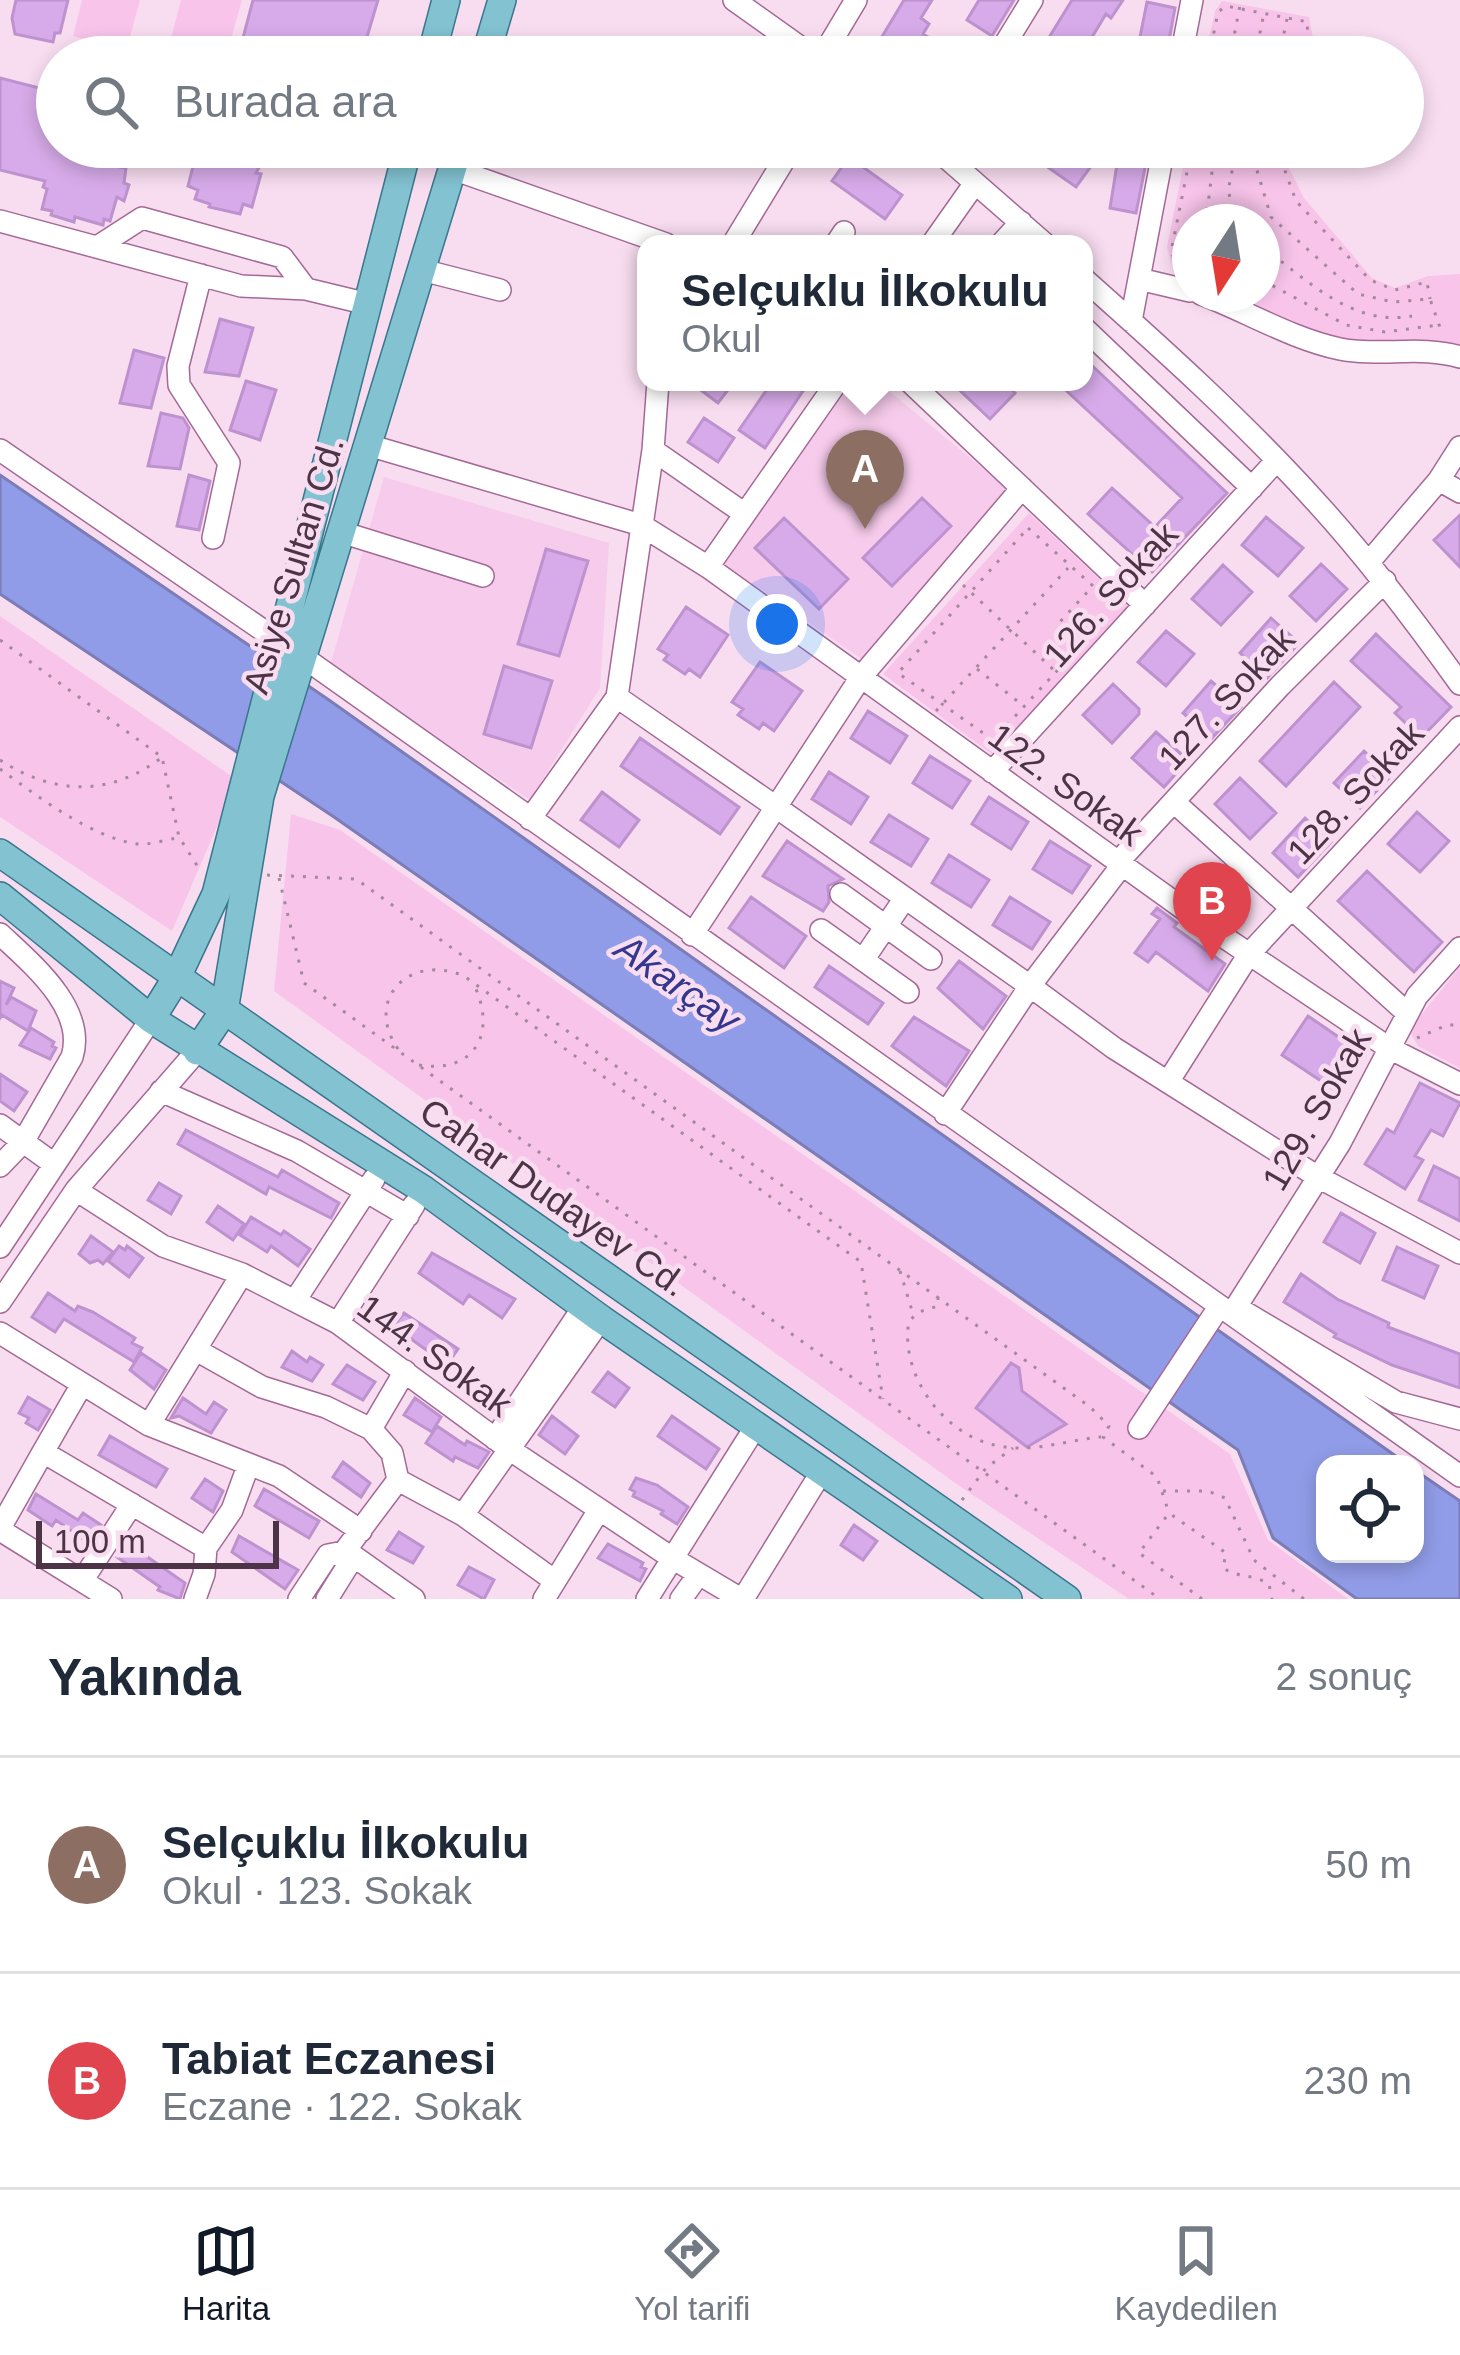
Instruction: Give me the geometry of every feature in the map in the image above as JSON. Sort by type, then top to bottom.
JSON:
[{"type":"main road","points":[[437,36],[446,0]]},
{"type":"main road","points":[[491,36],[502,0]]},
{"type":"main road","name":"Asiye Sultan Cd.","points":[[151,1019],[177,977],[216,894],[252,792],[290,659],[403,168]]},
{"type":"main road","name":"Asiye Sultan Cd.","points":[[290,659],[341,532],[453,168]]},
{"type":"main road","name":"Asiye Sultan Cd.","points":[[224,1011],[248,871],[252,792]]},
{"type":"main road","name":"Cahar Dudayev Cd.","points":[[0,854],[1067,1599]]},
{"type":"main road","name":"Cahar Dudayev Cd.","points":[[0,896],[151,1019],[424,1190],[1008,1599]]},
{"type":"main road","points":[[197,1051],[224,1011]]},
{"type":"street","points":[[716,0],[772,26]]},
{"type":"street","points":[[734,0],[787,36]]},
{"type":"street","points":[[832,36],[856,0]]},
{"type":"street","points":[[1010,36],[1032,0]]},
{"type":"street","points":[[1185,36],[1192,0]]},
{"type":"street","points":[[480,168],[644,235]]},
{"type":"street","points":[[738,235],[779,168]]},
{"type":"street","points":[[959,168],[1035,235]]},
{"type":"street","points":[[1131,321],[1160,168]]},
{"type":"street","points":[[938,235],[975,183]]},
{"type":"street","points":[[97,247],[142,218],[282,257],[306,289]]},
{"type":"street","points":[[0,220],[241,286],[306,289],[368,304]]},
{"type":"street","points":[[1009,235],[1021,222]]},
{"type":"street","points":[[422,270],[500,290]]},
{"type":"street","points":[[201,274],[178,366],[179,385],[229,463],[213,538]]},
{"type":"street","points":[[1139,278],[1172,286]]},
{"type":"street","points":[[1093,287],[1276,461],[1385,581],[1460,684]]},
{"type":"street","points":[[1246,312],[1336,348],[1432,351],[1460,357]]},
{"type":"street","points":[[1093,337],[1252,488]]},
{"type":"street","points":[[530,819],[616,697],[657,391]]},
{"type":"street","points":[[708,568],[831,391]]},
{"type":"street","points":[[920,391],[1144,605]]},
{"type":"street","name":"122. Sokak","points":[[368,446],[641,525],[1249,954],[1389,1048],[1460,1084]]},
{"type":"street","points":[[1369,562],[1460,448]]},
{"type":"street","points":[[0,450],[290,659],[530,819],[945,1114],[1228,1307],[1460,1476]]},
{"type":"street","points":[[652,450],[745,514]]},
{"type":"street","name":"126. Sokak","points":[[992,772],[1276,461]]},
{"type":"street","points":[[1439,480],[1460,492]]},
{"type":"street","points":[[692,935],[861,677],[1022,488]]},
{"type":"street","points":[[341,532],[484,576]]},
{"type":"street","name":"127. Sokak","points":[[945,1114],[1030,986],[1120,864],[1280,686],[1385,581]]},
{"type":"street","points":[[616,697],[1168,1082],[1318,1177],[1460,1253]]},
{"type":"street","name":"128. Sokak","points":[[1168,1082],[1249,954],[1460,727]]},
{"type":"street","points":[[1174,802],[1293,907],[1412,1022]]},
{"type":"street","points":[[842,895],[931,959]]},
{"type":"street","points":[[863,959],[905,898]]},
{"type":"street","points":[[821,930],[908,992]]},
{"type":"street","points":[[0,934],[69,1012],[76,1034],[71,1057],[23,1142],[0,1166]]},
{"type":"street","name":"129. Sokak","points":[[1139,1428],[1318,1177],[1389,1048],[1412,1022],[1417,996],[1460,948]]},
{"type":"street","points":[[0,1247],[151,1019]]},
{"type":"street","points":[[0,1302],[76,1190],[197,1051]]},
{"type":"street","points":[[161,1091],[297,1150],[408,1216]]},
{"type":"street","points":[[0,1125],[53,1164]]},
{"type":"street","points":[[296,1299],[383,1164]]},
{"type":"street","name":"144. Sokak","points":[[76,1190],[163,1246],[242,1274],[338,1323],[503,1445],[742,1599]]},
{"type":"street","points":[[338,1323],[424,1190]]},
{"type":"street","points":[[149,1425],[242,1274]]},
{"type":"street","points":[[1228,1307],[1396,1402],[1460,1418]]},
{"type":"street","points":[[463,1515],[503,1445],[592,1312]]},
{"type":"street","points":[[0,1333],[149,1425],[279,1476],[361,1531]]},
{"type":"street","points":[[198,1351],[262,1387],[326,1407],[371,1429],[392,1454],[398,1480],[463,1515],[550,1590],[599,1510]]},
{"type":"street","points":[[371,1429],[405,1371]]},
{"type":"street","points":[[81,1386],[0,1529],[111,1599]]},
{"type":"street","points":[[647,1599],[756,1426]]},
{"type":"street","points":[[43,1451],[206,1548]]},
{"type":"street","points":[[195,1599],[206,1548],[232,1510],[248,1466]]},
{"type":"street","points":[[742,1599],[822,1471]]},
{"type":"street","points":[[299,1599],[328,1555],[345,1551],[398,1480]]},
{"type":"street","points":[[82,1581],[132,1504]]},
{"type":"street","points":[[327,1599],[347,1567],[345,1551]]},
{"type":"street","points":[[345,1551],[414,1599]]},
{"type":"street","points":[[681,1599],[698,1574]]},
{"type":"path","points":[[1234,36],[1241,0]]},
{"type":"path","points":[[1213,36],[1218,12],[1226,6],[1308,22],[1307,36]]},
{"type":"path","points":[[1259,36],[1264,13]]},
{"type":"path","points":[[1283,36],[1287,17]]},
{"type":"path","points":[[1181,204],[1188,168]]},
{"type":"path","points":[[1208,204],[1212,168]]},
{"type":"path","points":[[1232,204],[1228,190],[1233,168]]},
{"type":"path","points":[[1256,168],[1271,217],[1358,294],[1393,302],[1430,299]]},
{"type":"path","points":[[1283,168],[1296,201],[1370,280],[1395,290],[1426,282],[1443,338]]},
{"type":"path","points":[[1280,260],[1350,311],[1388,320],[1412,316]]},
{"type":"path","points":[[1280,290],[1346,325],[1385,332],[1439,325]]},
{"type":"path","points":[[1028,527],[1070,565],[1093,586],[1057,625],[1080,646],[993,740],[898,673],[1028,527]]},
{"type":"path","points":[[925,723],[1070,565]]},
{"type":"path","points":[[960,581],[1066,682]]},
{"type":"path","points":[[0,640],[163,757],[179,837],[216,894]]},
{"type":"path","points":[[975,668],[1024,706]]},
{"type":"path","points":[[0,760],[43,784],[76,788],[118,783],[163,757]]},
{"type":"path","points":[[0,769],[44,802],[108,835],[141,844],[179,837]]},
{"type":"path","points":[[248,871],[279,878],[356,879],[1090,1407],[1109,1426],[1103,1437]]},
{"type":"path","points":[[279,878],[304,983],[1160,1599]]},
{"type":"path","points":[[402,1054],[391,1039],[385,1009],[405,977],[446,968],[861,1262],[884,1400]]},
{"type":"path","points":[[415,1064],[448,1066],[465,1060],[475,1048],[484,1024],[483,1003],[475,985]]},
{"type":"path","points":[[1412,1022],[1417,1038],[1426,1046]]},
{"type":"path","points":[[1417,1038],[1447,1025],[1460,1025]]},
{"type":"path","points":[[899,1270],[914,1316],[907,1336],[924,1393],[937,1409],[976,1439],[1015,1448],[1103,1437],[1157,1477],[1169,1513],[1226,1553],[1223,1568],[1239,1578],[1259,1578],[1269,1584],[1272,1599]]},
{"type":"path","points":[[914,1316],[938,1306],[938,1295]]},
{"type":"path","points":[[950,1518],[983,1472],[1015,1448]]},
{"type":"path","points":[[1160,1491],[1208,1491],[1225,1498],[1254,1560],[1304,1599]]},
{"type":"path","points":[[1169,1513],[1138,1553],[1202,1599]]},
{"type":"shaded area","points":[[82,0],[140,0],[130,36],[73,36]]},
{"type":"shaded area","points":[[181,0],[242,0],[232,36],[172,36]]},
{"type":"shaded area","points":[[1222,1],[1309,17],[1313,36],[1210,36]]},
{"type":"shaded area","points":[[1183,168],[1289,168],[1304,198],[1372,278],[1395,288],[1428,276],[1460,274],[1460,344],[1374,350],[1264,312],[1280,312],[1280,204],[1176,204]]},
{"type":"shaded area","points":[[1172,222],[1172,266],[1167,247]]},
{"type":"shaded area","points":[[841,391],[889,391],[1014,494],[863,660],[723,564]]},
{"type":"shaded area","points":[[384,477],[609,543],[600,688],[530,800],[330,666]]},
{"type":"shaded area","points":[[1029,513],[1131,609],[993,755],[883,674]]},
{"type":"shaded area","points":[[0,616],[237,780],[172,931],[0,817]]},
{"type":"shaded area","points":[[291,814],[340,830],[1230,1454],[1268,1540],[1348,1599],[1129,1599],[958,1485],[274,991]]},
{"type":"shaded area","points":[[1460,967],[1460,1068],[1418,1046],[1411,1034]]},
{"type":"water","name":"Akarçay","points":[[0,475],[329,700],[1394,1455],[1316,1455],[1316,1563],[1424,1563],[1424,1476],[1460,1501],[1460,1599],[1357,1599],[1273,1538],[1238,1450],[334,817],[0,594]]},
{"type":"building","points":[[16,0],[68,0],[60,33],[54,36],[15,34]]},
{"type":"building","points":[[253,0],[378,0],[367,36],[244,36]]},
{"type":"building","points":[[904,0],[932,0],[921,18],[929,24],[923,34],[926,36],[882,36]]},
{"type":"building","points":[[979,0],[1014,0],[992,36],[967,20]]},
{"type":"building","points":[[1072,0],[1123,0],[1111,18],[1106,14],[1093,36],[1050,36]]},
{"type":"building","points":[[1147,2],[1175,8],[1170,36],[1140,36]]},
{"type":"building","points":[[0,78],[36,87],[36,168],[126,168],[124,183],[129,185],[124,201],[117,197],[110,221],[104,219],[103,225],[75,217],[74,222],[42,209],[45,181],[0,170]]},
{"type":"building","points":[[193,168],[259,168],[256,173],[261,174],[252,207],[243,204],[240,214],[209,207],[195,199],[198,190],[188,186]]},
{"type":"building","points":[[841,168],[864,168],[902,195],[885,219],[832,181]]},
{"type":"building","points":[[1049,168],[1090,168],[1076,187]]},
{"type":"building","points":[[1116,168],[1145,168],[1136,213],[1110,208]]},
{"type":"building","points":[[220,319],[253,328],[239,376],[205,372]]},
{"type":"building","points":[[134,350],[164,358],[151,408],[120,403]]},
{"type":"building","points":[[1093,366],[1227,493],[1152,572],[1088,514],[1112,488],[1155,527],[1182,498],[1067,391],[1093,391]]},
{"type":"building","points":[[246,381],[276,390],[260,440],[230,430]]},
{"type":"building","points":[[702,391],[727,391],[718,403]]},
{"type":"building","points":[[766,391],[803,391],[765,448],[739,430]]},
{"type":"building","points":[[960,391],[1015,393],[990,419]]},
{"type":"building","points":[[161,413],[183,418],[189,428],[180,469],[148,466]]},
{"type":"building","points":[[704,418],[734,438],[718,462],[688,442]]},
{"type":"building","points":[[189,475],[210,481],[199,530],[177,526]]},
{"type":"building","points":[[922,498],[951,526],[892,586],[863,558]]},
{"type":"building","points":[[1460,515],[1460,567],[1434,540]]},
{"type":"building","points":[[1266,517],[1303,548],[1278,576],[1242,545]]},
{"type":"building","points":[[784,518],[848,579],[819,609],[755,548]]},
{"type":"building","points":[[546,549],[588,561],[559,656],[518,644]]},
{"type":"building","points":[[1321,564],[1347,589],[1316,621],[1290,596]]},
{"type":"building","points":[[1223,565],[1252,592],[1221,625],[1192,599]]},
{"type":"building","points":[[686,607],[728,635],[700,677],[689,669],[685,674],[664,660],[668,655],[658,649]]},
{"type":"building","points":[[1271,618],[1299,643],[1267,678],[1240,653]]},
{"type":"building","points":[[1166,631],[1194,654],[1166,686],[1138,662]]},
{"type":"building","points":[[1376,634],[1451,707],[1421,738],[1395,713],[1401,707],[1351,661]]},
{"type":"building","points":[[760,662],[802,691],[774,731],[763,723],[759,729],[738,715],[743,709],[732,702]]},
{"type":"building","points":[[504,666],[552,681],[531,748],[484,734]]},
{"type":"building","points":[[1211,681],[1241,707],[1212,738],[1183,713]]},
{"type":"building","points":[[1334,682],[1360,707],[1286,786],[1260,761]]},
{"type":"building","points":[[1113,684],[1139,714],[1112,743],[1083,715]]},
{"type":"building","points":[[868,711],[907,736],[890,763],[851,738]]},
{"type":"building","points":[[1156,732],[1188,760],[1164,787],[1132,758]]},
{"type":"building","points":[[640,738],[739,807],[720,834],[621,766]]},
{"type":"building","points":[[1364,751],[1391,776],[1360,808],[1334,783]]},
{"type":"building","points":[[930,756],[970,781],[952,808],[913,783]]},
{"type":"building","points":[[829,772],[868,797],[851,824],[812,799]]},
{"type":"building","points":[[1240,778],[1276,813],[1250,839],[1215,804]]},
{"type":"building","points":[[602,792],[639,820],[619,847],[581,820]]},
{"type":"building","points":[[989,797],[1028,822],[1011,849],[972,824]]},
{"type":"building","points":[[1417,812],[1449,841],[1420,872],[1388,844]]},
{"type":"building","points":[[889,815],[928,839],[911,866],[871,842]]},
{"type":"building","points":[[1305,818],[1331,842],[1298,877],[1273,853]]},
{"type":"building","points":[[787,841],[843,879],[828,886],[829,902],[823,911],[763,876]]},
{"type":"building","points":[[1050,841],[1090,866],[1072,893],[1033,869]]},
{"type":"building","points":[[949,855],[989,880],[971,907],[932,883]]},
{"type":"building","points":[[1367,871],[1442,942],[1414,972],[1338,901]]},
{"type":"building","points":[[751,897],[806,936],[784,968],[729,928]]},
{"type":"building","points":[[1010,897],[1050,922],[1032,949],[993,925]]},
{"type":"building","points":[[1157,908],[1177,923],[1174,927],[1225,964],[1208,991],[1156,952],[1148,962],[1135,953],[1160,919],[1152,914]]},
{"type":"building","points":[[959,961],[1006,996],[983,1029],[938,988]]},
{"type":"building","points":[[829,966],[883,1003],[868,1024],[815,987]]},
{"type":"building","points":[[0,981],[14,988],[6,1005],[11,997],[36,1011],[28,1031],[0,1018]]},
{"type":"building","points":[[1308,1016],[1359,1051],[1333,1089],[1282,1055]]},
{"type":"building","points":[[914,1017],[969,1051],[946,1086],[892,1046]]},
{"type":"building","points":[[31,1028],[54,1042],[50,1059],[20,1045]]},
{"type":"building","points":[[0,1074],[27,1092],[14,1111],[0,1101]]},
{"type":"building","points":[[1420,1083],[1460,1103],[1443,1136],[1431,1130],[1415,1156],[1423,1160],[1405,1189],[1365,1164],[1387,1129],[1394,1133]]},
{"type":"building","points":[[186,1130],[278,1177],[282,1170],[339,1203],[331,1218],[269,1187],[266,1194],[178,1144]]},
{"type":"building","points":[[1434,1166],[1460,1179],[1460,1221],[1419,1200]]},
{"type":"building","points":[[159,1183],[181,1196],[171,1214],[148,1200]]},
{"type":"building","points":[[218,1206],[244,1224],[233,1240],[207,1222]]},
{"type":"building","points":[[1341,1213],[1375,1233],[1360,1263],[1324,1242]]},
{"type":"building","points":[[251,1217],[310,1249],[298,1266],[271,1246],[267,1252],[240,1235]]},
{"type":"building","points":[[91,1236],[113,1252],[103,1264],[98,1260],[90,1263],[79,1254]]},
{"type":"building","points":[[119,1246],[143,1258],[129,1277],[108,1261]]},
{"type":"building","points":[[1397,1247],[1438,1266],[1424,1298],[1383,1280]]},
{"type":"building","points":[[432,1253],[515,1299],[502,1318],[469,1295],[463,1304],[419,1273]]},
{"type":"building","points":[[1301,1274],[1337,1299],[1389,1323],[1388,1327],[1460,1354],[1460,1388],[1392,1365],[1334,1337],[1336,1334],[1284,1302]]},
{"type":"building","points":[[48,1293],[75,1311],[78,1306],[93,1312],[135,1338],[132,1343],[142,1348],[134,1362],[64,1319],[55,1332],[32,1317]]},
{"type":"building","points":[[404,1313],[458,1349],[447,1365],[393,1326]]},
{"type":"building","points":[[292,1351],[307,1362],[310,1357],[323,1365],[312,1381],[282,1367]]},
{"type":"building","points":[[141,1353],[166,1370],[154,1389],[130,1370]]},
{"type":"building","points":[[1011,1363],[1019,1368],[1022,1391],[1066,1424],[1027,1447],[976,1408]]},
{"type":"building","points":[[347,1365],[375,1382],[363,1400],[333,1384]]},
{"type":"building","points":[[608,1372],[629,1388],[615,1407],[593,1392]]},
{"type":"building","points":[[28,1397],[50,1410],[38,1430],[19,1413]]},
{"type":"building","points":[[183,1398],[206,1414],[214,1402],[226,1410],[211,1433],[179,1416],[171,1418]]},
{"type":"building","points":[[415,1398],[441,1417],[432,1432],[404,1415]]},
{"type":"building","points":[[552,1416],[578,1436],[565,1454],[539,1435]]},
{"type":"building","points":[[672,1416],[719,1449],[706,1469],[658,1436]]},
{"type":"building","points":[[437,1426],[465,1445],[467,1441],[489,1452],[478,1468],[455,1457],[453,1461],[426,1443]]},
{"type":"building","points":[[110,1436],[167,1469],[156,1487],[99,1455]]},
{"type":"building","points":[[343,1462],[370,1483],[361,1497],[333,1477]]},
{"type":"building","points":[[636,1478],[657,1485],[688,1507],[677,1524],[633,1496],[630,1489]]},
{"type":"building","points":[[205,1479],[223,1491],[213,1512],[192,1498]]},
{"type":"building","points":[[264,1489],[319,1521],[309,1538],[255,1506]]},
{"type":"building","points":[[36,1494],[78,1520],[83,1513],[101,1525],[91,1540],[56,1520],[52,1526],[28,1510]]},
{"type":"building","points":[[854,1525],[877,1541],[863,1560],[841,1545]]},
{"type":"building","points":[[399,1532],[423,1547],[413,1563],[387,1550]]},
{"type":"building","points":[[239,1536],[298,1570],[285,1589],[232,1552]]},
{"type":"building","points":[[126,1542],[185,1583],[180,1599],[158,1590],[117,1557]]},
{"type":"building","points":[[608,1544],[643,1563],[646,1569],[640,1581],[598,1558]]},
{"type":"building","points":[[469,1567],[494,1580],[484,1599],[458,1585]]},
{"type":"place","name":"Selçuklu İlkokulu","points":[[865,529]]},
{"type":"place","name":"Tabiat Eczanesi","points":[[1212,961]]}]
